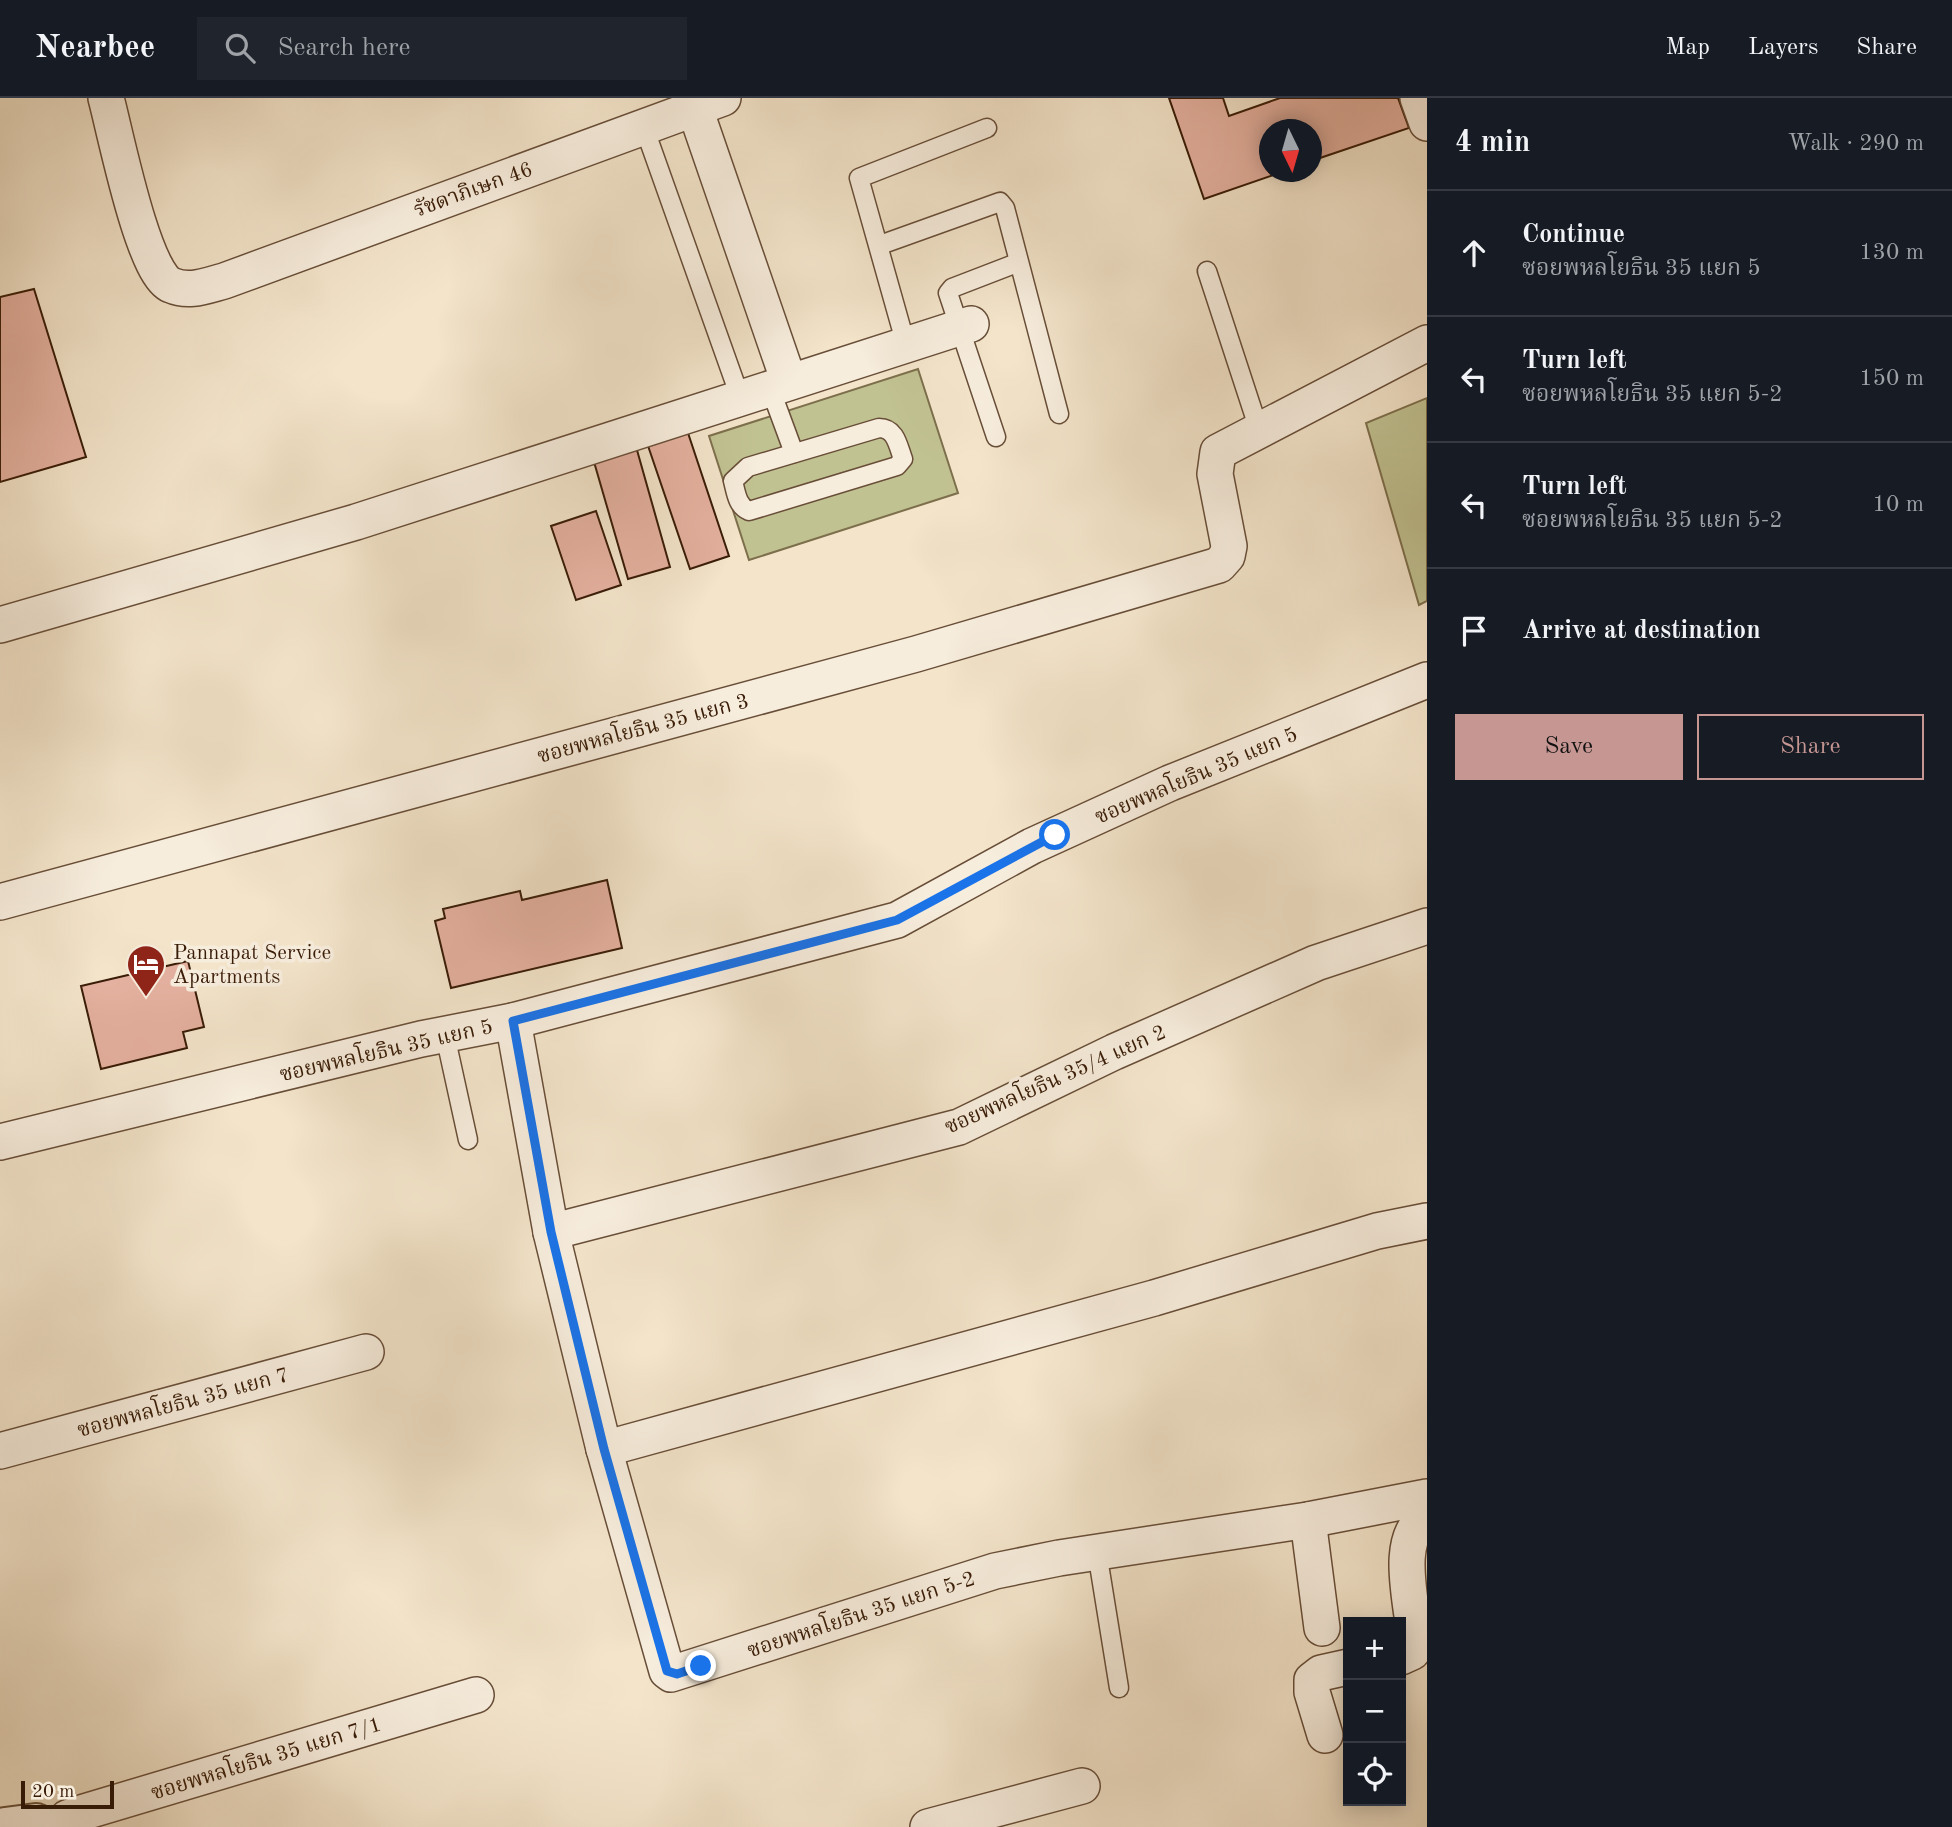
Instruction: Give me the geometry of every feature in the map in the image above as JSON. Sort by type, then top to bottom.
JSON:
[{"type":"street","name":"รัชดาภิเษก 46","points":[[106,98],[141,234],[158,272],[168,285],[190,290],[223,281],[677,110]]},
{"type":"street","points":[[1418,98],[1427,124]]},
{"type":"street","points":[[677,110],[766,389]]},
{"type":"street","points":[[0,625],[356,522],[966,326]]},
{"type":"street","points":[[1259,430],[1427,343]]},
{"type":"street","name":"ซอยพหลโยธิน 35 แยก 3","points":[[0,902],[916,654],[1219,565],[1227,556],[1229,546],[1215,461],[1218,452],[1259,430]]},
{"type":"street","name":"ซอยพหลโยธิน 35 แยก 5","points":[[0,1142],[513,1021],[897,920],[1032,846],[1170,783],[1427,680]]},
{"type":"street","name":"ซอยพหลโยธิน 35/4 แยก 2","points":[[551,1232],[959,1127],[1125,1046],[1316,962],[1427,926]]},
{"type":"street","name":"ซอยพหลโยธิน 35 แยก 5-2","points":[[513,1021],[551,1232],[604,1449],[667,1671],[671,1674],[995,1572],[1097,1552],[1308,1520],[1427,1497]]},
{"type":"street","points":[[604,1449],[1154,1298],[1377,1231],[1427,1221]]},
{"type":"street","name":"ซอยพหลโยธิน 35 แยก 7","points":[[0,1451],[366,1352]]},
{"type":"street","points":[[1406,1655],[1412,1652],[1415,1641],[1407,1566],[1408,1540],[1418,1522],[1427,1516]]},
{"type":"street","points":[[1308,1520],[1322,1628]]},
{"type":"street","points":[[1325,1735],[1312,1692],[1312,1680],[1321,1672],[1343,1669]]},
{"type":"street","name":"ซอยพหลโยธิน 35 แยก 7/1","points":[[59,1827],[67,1818],[81,1813],[476,1695]]},
{"type":"street","points":[[928,1827],[1082,1786]]},
{"type":"street","points":[[5,1827],[36,1823],[44,1827]]},
{"type":"lane","points":[[677,110],[766,389],[794,453]]},
{"type":"lane","points":[[906,345],[880,245],[860,185],[863,174],[987,128]]},
{"type":"lane","points":[[880,245],[1000,202],[1005,208],[1017,263],[1059,414]]},
{"type":"lane","points":[[996,437],[966,326],[948,292],[952,288],[1017,263]]},
{"type":"lane","points":[[1207,271],[1259,430]]},
{"type":"lane","points":[[887,428],[893,433],[903,459],[897,466],[749,511],[743,508],[733,481],[738,474],[747,467],[794,453],[887,428]]},
{"type":"lane","points":[[445,1035],[468,1140]]},
{"type":"lane","points":[[1097,1552],[1119,1688]]},
{"type":"green space","points":[[918,369],[958,493],[749,560],[709,436]]},
{"type":"green space","points":[[1427,398],[1427,601],[1419,605],[1366,423]]},
{"type":"building","points":[[1169,98],[1223,98],[1229,116],[1280,98],[1398,98],[1409,128],[1322,157],[1322,119],[1259,119],[1259,180],[1204,199]]},
{"type":"building","points":[[34,289],[86,457],[0,482],[0,297]]},
{"type":"building","points":[[686,427],[729,556],[690,569],[646,440]]},
{"type":"building","points":[[635,443],[670,567],[628,579],[592,455]]},
{"type":"building","points":[[596,511],[621,585],[576,600],[551,526]]},
{"type":"building","points":[[607,880],[622,948],[451,988],[435,921],[445,918],[443,909],[520,891],[522,900]]},
{"type":"building","points":[[188,961],[204,1027],[183,1032],[187,1048],[101,1069],[81,986]]},
{"type":"place","name":"Pannapat Service Apartments","points":[[146,998]]},
{"type":"route","points":[[701,1666],[677,1674],[667,1671],[604,1449],[551,1232],[513,1021],[897,920],[1055,835]]}]
